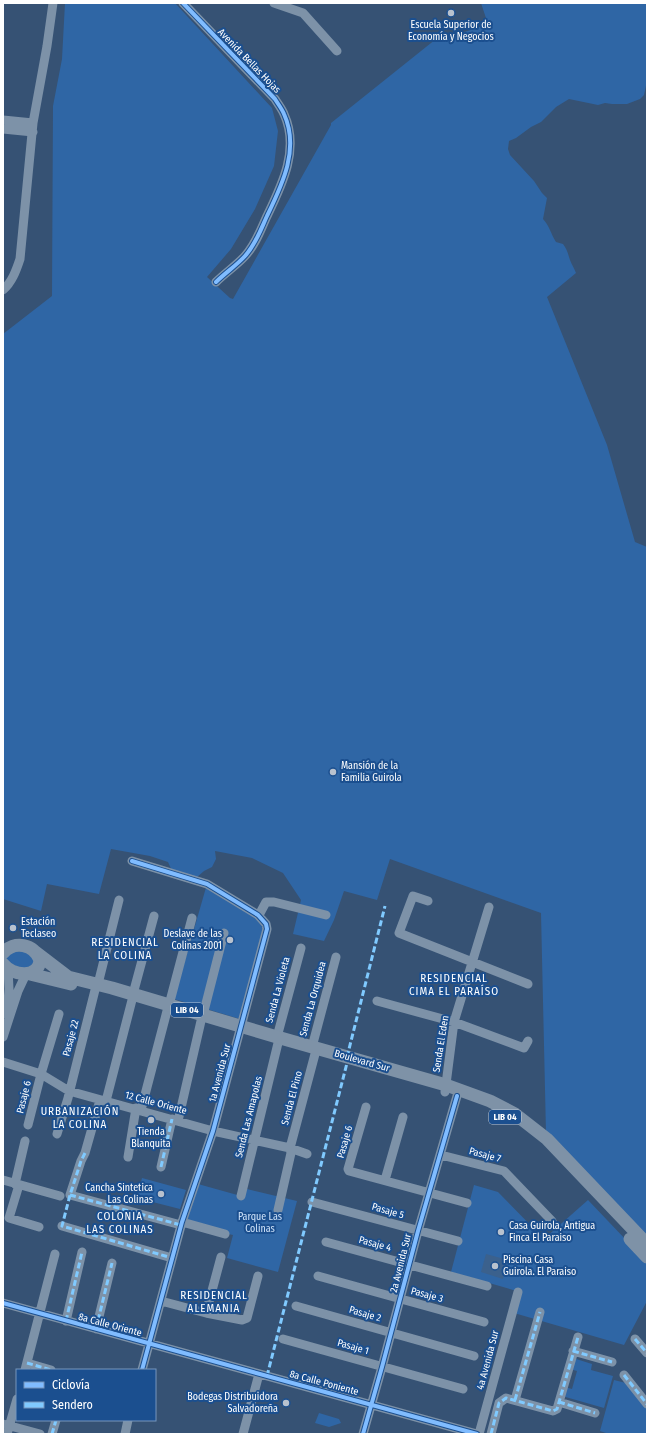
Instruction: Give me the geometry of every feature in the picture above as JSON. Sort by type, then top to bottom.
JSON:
[{"type":"highway","name":"LIB 04","points":[[6,948],[22,946],[34,951]]},
{"type":"highway","name":"Boulevard Sur","points":[[34,951],[67,976],[96,987]]},
{"type":"highway","points":[[28,974],[34,972],[40,964],[38,956],[34,951]]},
{"type":"highway","name":"LIB 04","points":[[5,966],[19,973],[28,974]]},
{"type":"highway","name":"Boulevard Sur","points":[[28,974],[96,987],[133,997],[449,1091],[491,1109],[519,1126],[538,1141],[647,1257]]},
{"type":"highway","name":"Boulevard Sur","points":[[449,1091],[473,1094],[504,1108],[540,1132],[558,1149],[647,1244]]},
{"type":"street","points":[[3,290],[7,287],[15,274],[20,259],[33,128],[53,3]]},
{"type":"street","name":"Avenida Bellas Hojas","points":[[183,3],[275,99],[284,114],[289,129],[290,145],[288,165],[283,182],[253,245],[245,256],[216,282]]},
{"type":"street","points":[[274,3],[303,13],[337,51]]},
{"type":"street","points":[[3,120],[33,128]]},
{"type":"street","points":[[3,129],[33,128]]},
{"type":"street","points":[[132,862],[204,882],[259,915],[266,902],[274,902],[326,915]]},
{"type":"street","points":[[428,901],[413,896],[399,933],[528,984]]},
{"type":"street","name":"Pasaje 22","points":[[69,1091],[119,900]]},
{"type":"street","name":"Senda El Eden","points":[[449,1091],[454,1022],[490,907]]},
{"type":"street","name":"1a Avenida Sur","points":[[142,1369],[181,1224],[213,1130],[241,1029],[266,929],[266,924],[259,915]]},
{"type":"street","points":[[154,916],[133,997],[103,1100],[70,1195],[225,1234]]},
{"type":"street","points":[[128,1157],[139,1109],[192,918]]},
{"type":"street","points":[[161,1167],[175,1120],[224,933]]},
{"type":"street","name":"Senda La Violeta","points":[[278,1040],[301,948]]},
{"type":"street","name":"Senda La Orquidea","points":[[313,1051],[336,957]]},
{"type":"street","points":[[5,966],[9,990],[6,1026]]},
{"type":"street","points":[[3,1037],[18,991],[28,974]]},
{"type":"street","points":[[377,1001],[454,1022],[524,1048],[528,1041]]},
{"type":"street","name":"Pasaje 6","points":[[28,1125],[59,1014]]},
{"type":"street","name":"Senda Las Amapolas","points":[[241,1196],[256,1140],[278,1040]]},
{"type":"street","name":"Senda El Pino","points":[[278,1210],[291,1153],[290,1148],[313,1051]]},
{"type":"street","name":"12 Calle Oriente","points":[[3,1062],[41,1074],[69,1091],[213,1130],[290,1148],[307,1154]]},
{"type":"street","points":[[57,1134],[69,1091]]},
{"type":"street","name":"2a Avenida Sur","points":[[362,1434],[382,1367],[418,1231],[441,1155],[449,1091]]},
{"type":"street","name":"Pasaje 6","points":[[366,1107],[349,1170],[466,1203]]},
{"type":"street","points":[[384,1180],[403,1117]]},
{"type":"street","points":[[25,1141],[9,1218],[40,1227]]},
{"type":"street","name":"Pasaje 7","points":[[441,1155],[504,1171],[552,1221]]},
{"type":"street","points":[[3,1180],[60,1196]]},
{"type":"street","name":"Pasaje 5","points":[[312,1202],[458,1241]]},
{"type":"street","points":[[62,1226],[172,1258]]},
{"type":"street","name":"Pasaje 4","points":[[326,1242],[487,1286]]},
{"type":"street","points":[[66,1321],[82,1252]]},
{"type":"street","points":[[43,1369],[26,1367],[55,1254]]},
{"type":"street","points":[[206,1313],[221,1257]]},
{"type":"street","points":[[96,1329],[112,1263]]},
{"type":"street","points":[[161,1301],[206,1313],[242,1320],[247,1318],[258,1276]]},
{"type":"street","name":"Pasaje 3","points":[[318,1276],[484,1322]]},
{"type":"street","name":"4a Avenida Sur","points":[[478,1434],[518,1292]]},
{"type":"street","name":"8a Calle Oriente","points":[[3,1303],[259,1374]]},
{"type":"street","name":"Pasaje 2","points":[[296,1306],[474,1356]]},
{"type":"street","points":[[515,1400],[540,1312]]},
{"type":"street","points":[[491,1434],[499,1403],[506,1398],[553,1411],[557,1409],[578,1337]]},
{"type":"street","name":"Pasaje 1","points":[[283,1339],[463,1389]]},
{"type":"street","points":[[635,1339],[647,1353]]},
{"type":"street","points":[[573,1351],[612,1362]]},
{"type":"street","points":[[243,1434],[259,1374]]},
{"type":"street","name":"8a Calle Poniente","points":[[259,1374],[478,1434]]},
{"type":"street","points":[[624,1375],[647,1404]]},
{"type":"street","points":[[16,1402],[7,1428],[40,1434]]},
{"type":"street","points":[[559,1402],[596,1413]]},
{"type":"street","points":[[52,1434],[56,1421]]},
{"type":"street","points":[[124,1434],[128,1421]]},
{"type":"green space","points":[[65,3],[175,3],[272,108],[278,131],[274,166],[255,209],[231,249],[207,277],[233,299],[331,123],[436,39],[441,40],[488,24],[481,3],[647,3],[647,81],[644,95],[640,99],[627,104],[605,103],[598,105],[569,99],[556,107],[541,122],[509,141],[508,149],[510,155],[534,181],[547,198],[543,219],[556,242],[563,244],[576,273],[547,297],[607,445],[635,542],[647,547],[647,1242],[546,1133],[541,913],[390,859],[377,900],[344,891],[334,920],[324,941],[293,934],[301,900],[283,873],[252,858],[215,851],[216,859],[212,867],[204,871],[196,878],[172,871],[168,862],[150,856],[111,849],[99,894],[47,884],[41,911],[3,899],[3,334],[52,296],[53,106],[62,59]]},
{"type":"green space","points":[[207,884],[256,914],[266,931],[243,1020],[174,999]]},
{"type":"green space","points":[[10,951],[27,952],[35,961],[27,970],[8,963],[5,957]]},
{"type":"green space","name":"Cancha Sintetica Las Colinas","points":[[142,1178],[186,1190],[180,1209],[137,1198]]},
{"type":"green space","name":"Parque Las Colinas","points":[[198,1184],[241,1196],[243,1188],[297,1201],[278,1272],[227,1258],[233,1235],[186,1225]]},
{"type":"green space","points":[[474,1185],[498,1192],[545,1240],[545,1238],[588,1200],[647,1262],[647,1301],[624,1345],[514,1313],[520,1292],[451,1272]]},
{"type":"green space","points":[[573,1358],[592,1364],[591,1370],[613,1376],[604,1408],[562,1396],[565,1387],[572,1389],[577,1371],[570,1369]]},
{"type":"green space","points":[[614,1380],[630,1384],[647,1405],[647,1434],[609,1434],[600,1431]]},
{"type":"green space","points":[[319,1413],[339,1419],[341,1423],[329,1427],[315,1423]]},
{"type":"shaded area","name":"Piscina Casa Guirola. El Paraiso","points":[[486,1254],[508,1260],[503,1279],[481,1272]]},
{"type":"marked path","points":[[347,1057],[385,906]]},
{"type":"marked path","points":[[267,1376],[347,1063]]},
{"type":"marked path","points":[[161,1167],[172,1119]]},
{"type":"marked path","points":[[85,1153],[70,1195],[62,1226],[172,1258]]},
{"type":"marked path","points":[[70,1195],[181,1225]]},
{"type":"marked path","points":[[66,1321],[82,1252]]},
{"type":"marked path","points":[[96,1329],[112,1263]]},
{"type":"marked path","points":[[515,1400],[540,1312]]},
{"type":"marked path","points":[[491,1434],[499,1403],[506,1398],[553,1411],[557,1409],[578,1337]]},
{"type":"marked path","points":[[635,1339],[647,1353]]},
{"type":"marked path","points":[[573,1351],[612,1362]]},
{"type":"marked path","points":[[27,1363],[48,1369]]},
{"type":"marked path","points":[[624,1375],[647,1404]]},
{"type":"marked path","points":[[559,1402],[595,1413]]},
{"type":"marked path","points":[[52,1434],[56,1421]]},
{"type":"cycle path","points":[[183,3],[275,99],[284,114],[290,140],[290,153],[283,179],[255,241],[242,259],[216,282]]},
{"type":"cycle path","points":[[132,861],[207,884],[258,915],[266,924],[267,929],[213,1131],[182,1222],[142,1369]]},
{"type":"cycle path","points":[[363,1434],[418,1231],[457,1096]]},
{"type":"cycle path","points":[[3,1303],[477,1434]]},
{"type":"place","name":"Escuela Superior de Economía y Negocios","points":[[451,13]]},
{"type":"place","name":"Mansión de la Familia Guirola","points":[[333,772]]},
{"type":"place","name":"Estación Teclaseo","points":[[13,928]]},
{"type":"place","name":"Deslave de las Colinas 2001","points":[[230,940]]},
{"type":"place","name":"Tienda Blanquita","points":[[151,1120]]},
{"type":"place","name":"Cancha Sintetica Las Colinas","points":[[161,1194]]},
{"type":"place","name":"Casa Guirola, Antigua Finca El Paraiso","points":[[501,1232]]},
{"type":"place","name":"Piscina Casa Guirola. El Paraiso","points":[[495,1266]]},
{"type":"place","name":"Bodegas Distribuidora Salvadoreña","points":[[286,1403]]},
{"type":"district","name":"RESIDENCIAL LA COLINA","points":[[125,948]]},
{"type":"district","name":"RESIDENCIAL CIMA EL PARAÍSO","points":[[454,984]]},
{"type":"district","name":"URBANIZACIÓN LA COLINA","points":[[80,1117]]},
{"type":"district","name":"COLONIA LAS COLINAS","points":[[120,1222]]},
{"type":"district","name":"RESIDENCIAL ALEMANIA","points":[[214,1301]]}]
